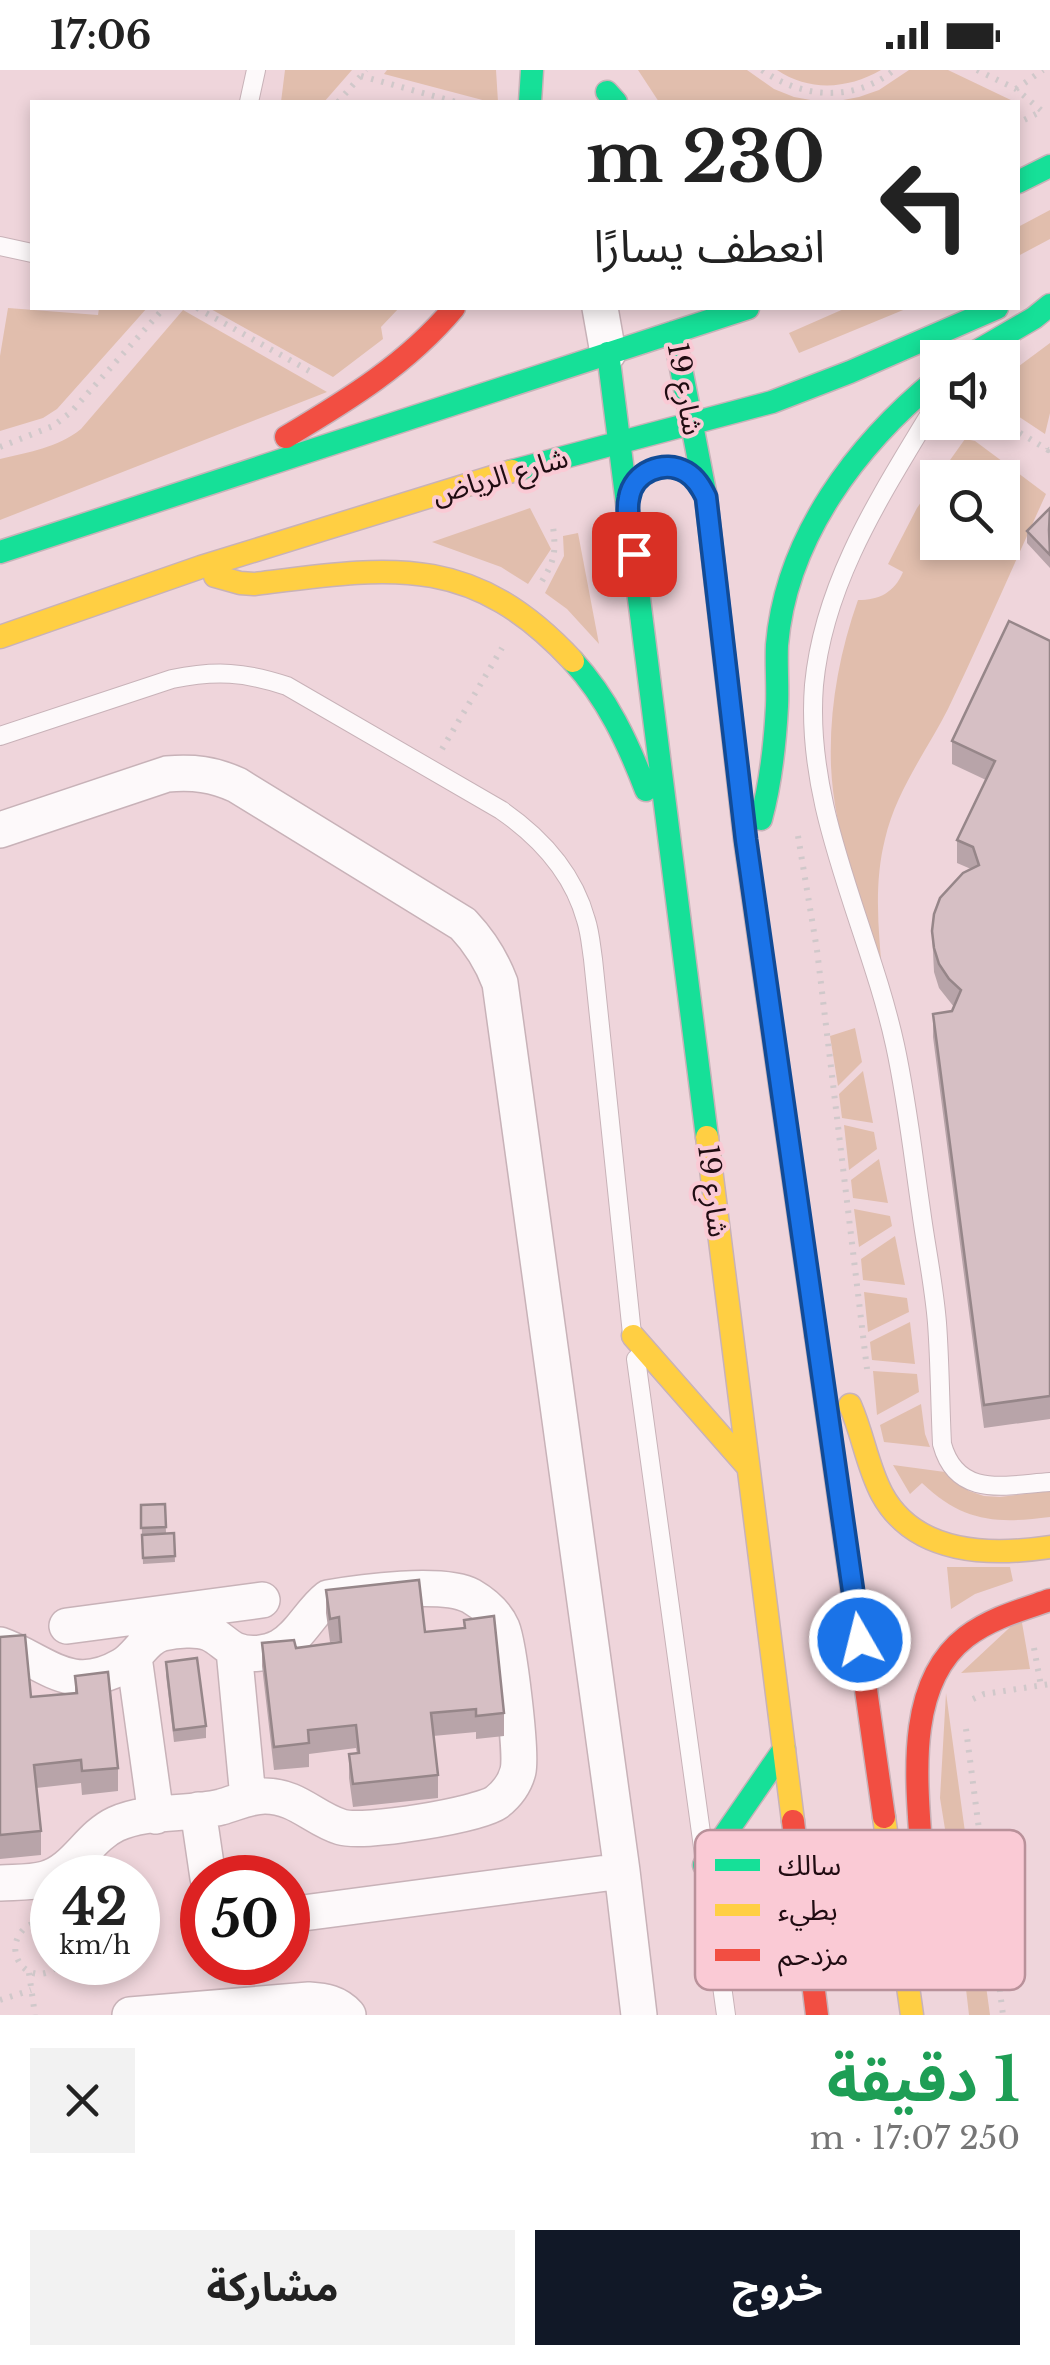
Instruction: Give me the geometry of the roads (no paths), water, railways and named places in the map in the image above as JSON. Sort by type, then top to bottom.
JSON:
[{"type":"main road","points":[[530,100],[532,70]]},
{"type":"main road","points":[[1020,181],[1050,166]]},
{"type":"main road","points":[[997,340],[1034,318],[1045,292]]},
{"type":"main road","points":[[204,486],[390,371],[452,310]]},
{"type":"main road","name":"شارع الرياض","points":[[0,637],[201,568],[510,472],[766,404],[992,310]]},
{"type":"main road","points":[[0,552],[608,353],[672,320],[739,311]]},
{"type":"main road","points":[[716,339],[720,328],[739,311]]},
{"type":"main road","name":"شارع 19","points":[[672,320],[706,497],[746,840],[887,1830]]},
{"type":"main road","name":"شارع 19","points":[[608,353],[794,1830]]},
{"type":"main road","points":[[732,390],[766,404]]},
{"type":"main road","points":[[746,840],[761,820],[765,807],[777,708],[778,637],[789,587],[830,497],[872,438],[920,393]]},
{"type":"main road","points":[[673,467],[687,472],[706,497]]},
{"type":"main road","points":[[628,501],[632,486],[643,474]]},
{"type":"main road","points":[[201,568],[226,580],[254,584],[373,570],[414,572],[454,580],[524,613],[566,651],[616,722],[670,850]]},
{"type":"main road","points":[[633,1336],[748,1466]]},
{"type":"main road","points":[[822,1372],[848,1399],[884,1497],[900,1518],[952,1548],[985,1553],[1050,1547]]},
{"type":"main road","points":[[920,1830],[918,1744],[921,1708],[933,1675],[954,1646],[982,1624],[1050,1600]]},
{"type":"main road","points":[[728,1830],[784,1748]]},
{"type":"main road","name":"شارع 19","points":[[814,1990],[817,2015]]},
{"type":"main road","name":"شارع 19","points":[[910,1990],[912,2015]]},
{"type":"street","points":[[543,70],[552,100]]},
{"type":"street","name":"شارع 19","points":[[600,310],[608,353]]},
{"type":"street","points":[[0,830],[167,774],[215,775],[463,924],[491,960],[500,983],[639,2015]]},
{"type":"street","points":[[0,1883],[43,1880],[56,1875],[106,1829],[135,1818],[220,1808],[265,1796],[281,1798],[346,1829],[365,1830],[476,1811],[495,1804],[510,1789],[518,1769],[518,1748],[507,1648],[501,1626],[487,1607],[467,1594],[444,1587],[328,1598],[315,1608],[293,1638],[266,1653],[234,1650],[209,1633],[178,1622]]},
{"type":"street","points":[[67,1626],[178,1622],[262,1600]]},
{"type":"street","points":[[0,1645],[50,1671],[80,1678],[123,1666],[152,1637],[178,1622]]},
{"type":"street","points":[[234,1650],[248,1798]]},
{"type":"street","points":[[134,1657],[156,1816]]},
{"type":"street","points":[[198,1810],[205,1855]]},
{"type":"street","points":[[310,1912],[622,1872]]},
{"type":"street","points":[[130,2015],[309,2000],[326,2001],[348,2015]]},
{"type":"lane","points":[[249,100],[256,70]]},
{"type":"lane","points":[[0,246],[30,253]]},
{"type":"lane","points":[[920,431],[866,521],[840,578],[824,630],[814,684],[820,794],[895,1044],[937,1322],[945,1456],[958,1474],[979,1484],[1050,1482]]},
{"type":"lane","points":[[0,736],[172,678],[230,672],[259,677],[287,686],[501,810],[549,851],[572,883],[586,920],[595,979],[633,1336],[699,1830]]},
{"type":"lane","points":[[722,1990],[726,2015]]}]
